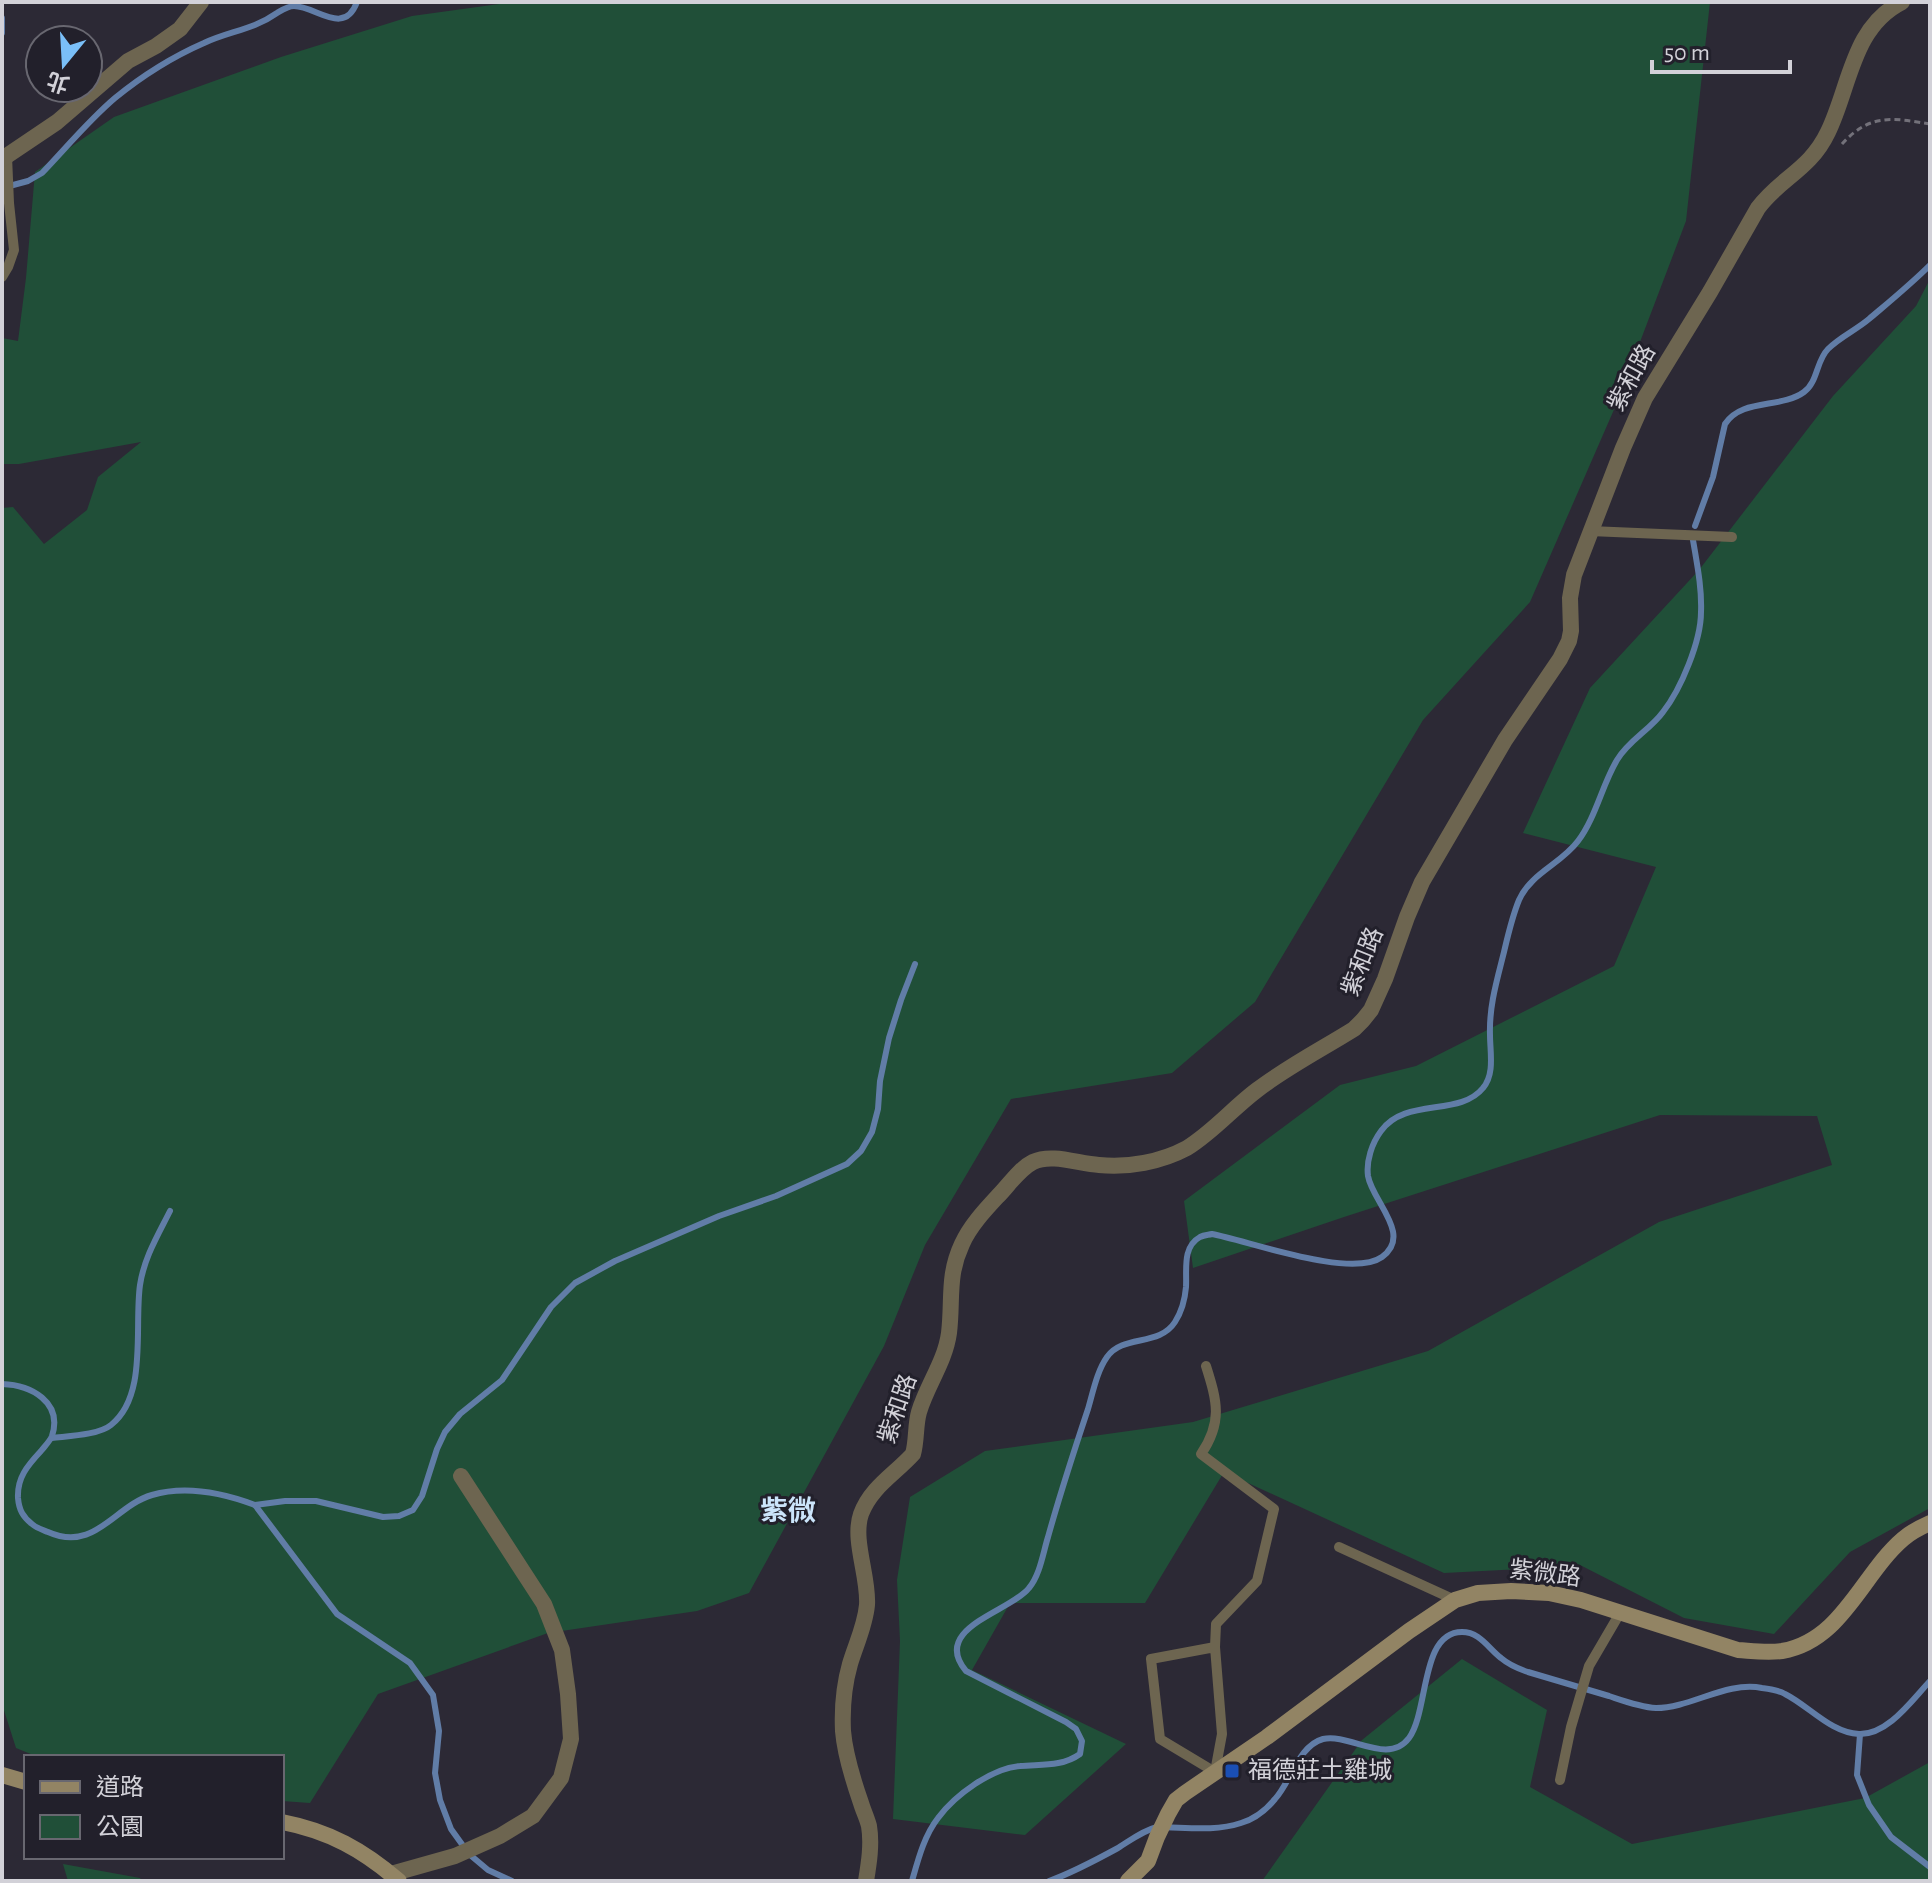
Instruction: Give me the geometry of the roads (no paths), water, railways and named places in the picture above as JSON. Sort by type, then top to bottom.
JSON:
[{"type":"street","points":[[4,158],[57,122],[128,61],[180,29],[201,2]]},
{"type":"street","name":"紫和路","points":[[866,1881],[869,1825],[843,1733],[846,1684],[864,1625],[866,1607],[860,1519],[872,1493],[913,1454],[918,1416],[944,1353],[949,1332],[952,1271],[969,1230],[1024,1168],[1034,1162],[1052,1159],[1122,1166],[1168,1156],[1186,1148],[1276,1076],[1354,1029],[1371,1010],[1422,882],[1505,740],[1569,641],[1574,575],[1645,398],[1764,199],[1814,156],[1829,132],[1858,51],[1872,25],[1902,2]]},
{"type":"street","points":[[284,1822],[312,1828],[341,1840],[395,1878],[500,1836],[533,1816],[561,1778],[571,1739],[562,1650],[544,1604],[461,1476]]},
{"type":"street","name":"紫微路","points":[[1128,1881],[1148,1861],[1176,1800],[1455,1600],[1478,1593],[1549,1593],[1581,1600],[1738,1650],[1784,1651],[1807,1642],[1832,1625],[1884,1558],[1905,1537],[1930,1523]]},
{"type":"street","points":[[2,1775],[24,1781]]},
{"type":"lane","points":[[2,277],[14,250],[4,158]]},
{"type":"lane","points":[[1590,531],[1732,537]]},
{"type":"lane","points":[[1206,1366],[1216,1397],[1214,1432],[1201,1454],[1274,1509],[1257,1581],[1216,1624],[1222,1734],[1215,1772],[1160,1739],[1151,1659],[1215,1647]]},
{"type":"lane","points":[[1339,1547],[1455,1600]]},
{"type":"lane","points":[[1560,1780],[1571,1727],[1589,1666],[1620,1613]]},
{"type":"waterway","points":[[2,188],[28,181],[42,173],[115,98],[180,54],[259,23],[283,9],[302,7],[337,19],[351,12],[357,2]]},
{"type":"waterway","points":[[2,18],[2,33]]},
{"type":"waterway","points":[[1695,526],[1713,477],[1725,424],[1732,416],[1741,410],[1784,401],[1804,392],[1812,383],[1828,349],[1869,319],[1930,265]]},
{"type":"waterway","points":[[912,1881],[933,1825],[964,1792],[986,1777],[1009,1768],[1059,1763],[1080,1754],[1082,1741],[1076,1729],[966,1671],[958,1656],[958,1643],[977,1622],[1019,1597],[1036,1577],[1096,1382],[1107,1357],[1122,1345],[1160,1335],[1175,1322],[1185,1296],[1188,1253],[1194,1241],[1202,1236],[1212,1234],[1299,1256],[1348,1264],[1367,1263],[1382,1257],[1390,1248],[1392,1228],[1368,1176],[1372,1147],[1391,1121],[1418,1110],[1461,1102],[1473,1097],[1487,1082],[1491,1063],[1492,1003],[1519,900],[1531,883],[1578,841],[1590,822],[1617,760],[1663,712],[1689,664],[1698,637],[1701,612],[1693,540]]},
{"type":"waterway","points":[[255,1505],[316,1501],[383,1517],[399,1516],[413,1510],[422,1496],[445,1432],[460,1414],[502,1380],[551,1307],[575,1283],[615,1261],[847,1164],[861,1151],[872,1132],[889,1038],[915,964]]},
{"type":"waterway","points":[[52,1438],[99,1431],[111,1425],[123,1412],[135,1379],[142,1275],[170,1211]]},
{"type":"waterway","points":[[2,1384],[33,1392],[49,1405],[53,1414],[52,1436],[24,1473],[18,1491],[22,1513],[38,1528],[64,1537],[79,1537],[103,1526],[139,1501],[165,1492],[217,1494],[255,1505],[337,1614],[410,1663],[433,1695],[439,1731],[435,1773],[440,1800],[451,1829],[469,1854],[488,1870],[512,1881]]},
{"type":"waterway","points":[[1049,1881],[1157,1827],[1220,1827],[1251,1819],[1281,1792],[1307,1749],[1323,1739],[1334,1738],[1380,1749],[1400,1746],[1415,1726],[1432,1658],[1448,1635],[1468,1633],[1521,1669],[1638,1705],[1669,1707],[1735,1688],[1765,1688],[1785,1694],[1839,1729],[1859,1734],[1870,1733],[1889,1723],[1930,1681]]},
{"type":"waterway","points":[[1860,1734],[1857,1775],[1869,1805],[1891,1837],[1930,1867]]},
{"type":"place","name":"福德莊土雞城","points":[[1232,1771]]},
{"type":"district","name":"紫微","points":[[788,1512]]}]
